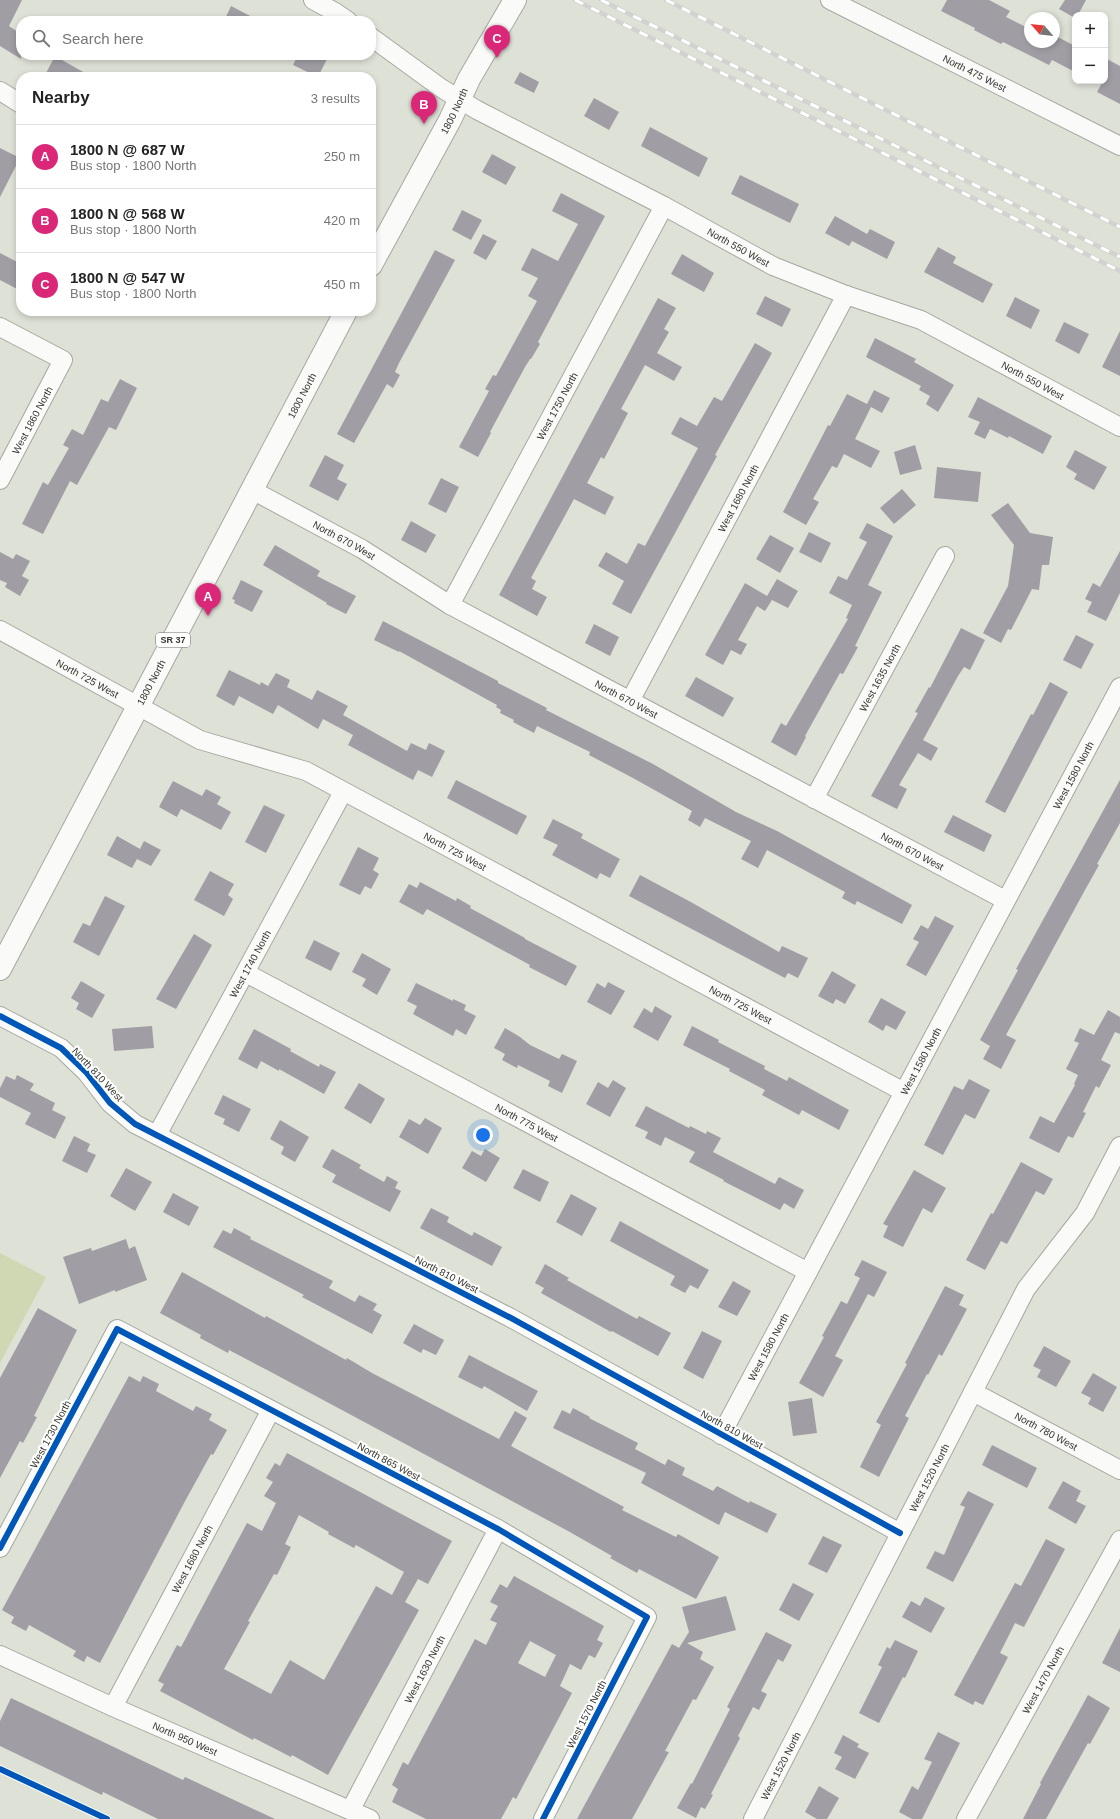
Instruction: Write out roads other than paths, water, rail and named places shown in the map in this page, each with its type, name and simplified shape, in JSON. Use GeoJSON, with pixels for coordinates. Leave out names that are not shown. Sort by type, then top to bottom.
{"type":"FeatureCollection","features":[{"type":"Feature","properties":{"kind":"main road","name":"1800 North"},"geometry":{"type":"LineString","coordinates":[[376,256],[450,120],[459,99],[515,0]]}},
{"type":"Feature","properties":{"kind":"main road","name":"1800 North"},"geometry":{"type":"LineString","coordinates":[[0,969],[343,316]]}},
{"type":"Feature","properties":{"kind":"street"},"geometry":{"type":"LineString","coordinates":[[313,0],[341,16]]}},
{"type":"Feature","properties":{"kind":"street","name":"North 475 West"},"geometry":{"type":"LineString","coordinates":[[830,0],[1120,146]]}},
{"type":"Feature","properties":{"kind":"street","name":"North 550 West"},"geometry":{"type":"LineString","coordinates":[[376,41],[441,88],[477,110],[664,206],[773,266],[846,295],[921,320],[1120,427]]}},
{"type":"Feature","properties":{"kind":"street"},"geometry":{"type":"LineString","coordinates":[[0,91],[16,101]]}},
{"type":"Feature","properties":{"kind":"street","name":"West 1750 North"},"geometry":{"type":"LineString","coordinates":[[450,606],[664,206]]}},
{"type":"Feature","properties":{"kind":"street","name":"West 1680 North"},"geometry":{"type":"LineString","coordinates":[[630,701],[846,295]]}},
{"type":"Feature","properties":{"kind":"street","name":"West 1860 North"},"geometry":{"type":"LineString","coordinates":[[0,327],[63,360],[0,480]]}},
{"type":"Feature","properties":{"kind":"street","name":"North 670 West"},"geometry":{"type":"LineString","coordinates":[[252,490],[362,549],[450,606],[1005,900]]}},
{"type":"Feature","properties":{"kind":"street","name":"West 1635 North"},"geometry":{"type":"LineString","coordinates":[[814,799],[945,556]]}},
{"type":"Feature","properties":{"kind":"street","name":"North 725 West"},"geometry":{"type":"LineString","coordinates":[[0,630],[200,740],[306,771],[904,1092]]}},
{"type":"Feature","properties":{"kind":"street","name":"West 1580 North"},"geometry":{"type":"LineString","coordinates":[[721,1434],[1120,686]]}},
{"type":"Feature","properties":{"kind":"street","name":"West 1740 North"},"geometry":{"type":"LineString","coordinates":[[157,1135],[343,792]]}},
{"type":"Feature","properties":{"kind":"street","name":"North 775 West"},"geometry":{"type":"LineString","coordinates":[[246,973],[808,1272]]}},
{"type":"Feature","properties":{"kind":"street","name":"North 810 West"},"geometry":{"type":"LineString","coordinates":[[0,1016],[61,1048],[86,1072],[110,1103],[135,1124],[509,1317],[900,1533]]}},
{"type":"Feature","properties":{"kind":"street","name":"West 1520 North"},"geometry":{"type":"LineString","coordinates":[[752,1819],[1026,1290],[1085,1212],[1120,1146]]}},
{"type":"Feature","properties":{"kind":"street","name":"North 865 West"},"geometry":{"type":"LineString","coordinates":[[117,1329],[498,1529],[647,1617]]}},
{"type":"Feature","properties":{"kind":"street","name":"West 1730 North"},"geometry":{"type":"LineString","coordinates":[[0,1548],[4,1529],[117,1329]]}},
{"type":"Feature","properties":{"kind":"street","name":"North 780 West"},"geometry":{"type":"LineString","coordinates":[[973,1392],[1120,1470]]}},
{"type":"Feature","properties":{"kind":"street","name":"West 1680 North"},"geometry":{"type":"LineString","coordinates":[[113,1707],[271,1410]]}},
{"type":"Feature","properties":{"kind":"street","name":"West 1630 North"},"geometry":{"type":"LineString","coordinates":[[351,1809],[498,1529]]}},
{"type":"Feature","properties":{"kind":"street","name":"West 1470 North"},"geometry":{"type":"LineString","coordinates":[[966,1819],[1120,1540]]}},
{"type":"Feature","properties":{"kind":"street","name":"West 1570 North"},"geometry":{"type":"LineString","coordinates":[[543,1819],[647,1617]]}},
{"type":"Feature","properties":{"kind":"street","name":"North 950 West"},"geometry":{"type":"LineString","coordinates":[[0,1655],[113,1707],[351,1809],[370,1819]]}},
{"type":"Feature","properties":{"kind":"railway"},"geometry":{"type":"LineString","coordinates":[[575,0],[1120,271]]}},
{"type":"Feature","properties":{"kind":"railway"},"geometry":{"type":"LineString","coordinates":[[601,0],[1120,257]]}},
{"type":"Feature","properties":{"kind":"railway"},"geometry":{"type":"LineString","coordinates":[[666,0],[1120,227]]}},
{"type":"Feature","properties":{"kind":"place","name":"1800 N @ 547 W"},"geometry":{"type":"Point","coordinates":[497,58]}},
{"type":"Feature","properties":{"kind":"place","name":"1800 N @ 568 W"},"geometry":{"type":"Point","coordinates":[424,124]}},
{"type":"Feature","properties":{"kind":"place","name":"1800 N @ 687 W"},"geometry":{"type":"Point","coordinates":[208,616]}}]}
